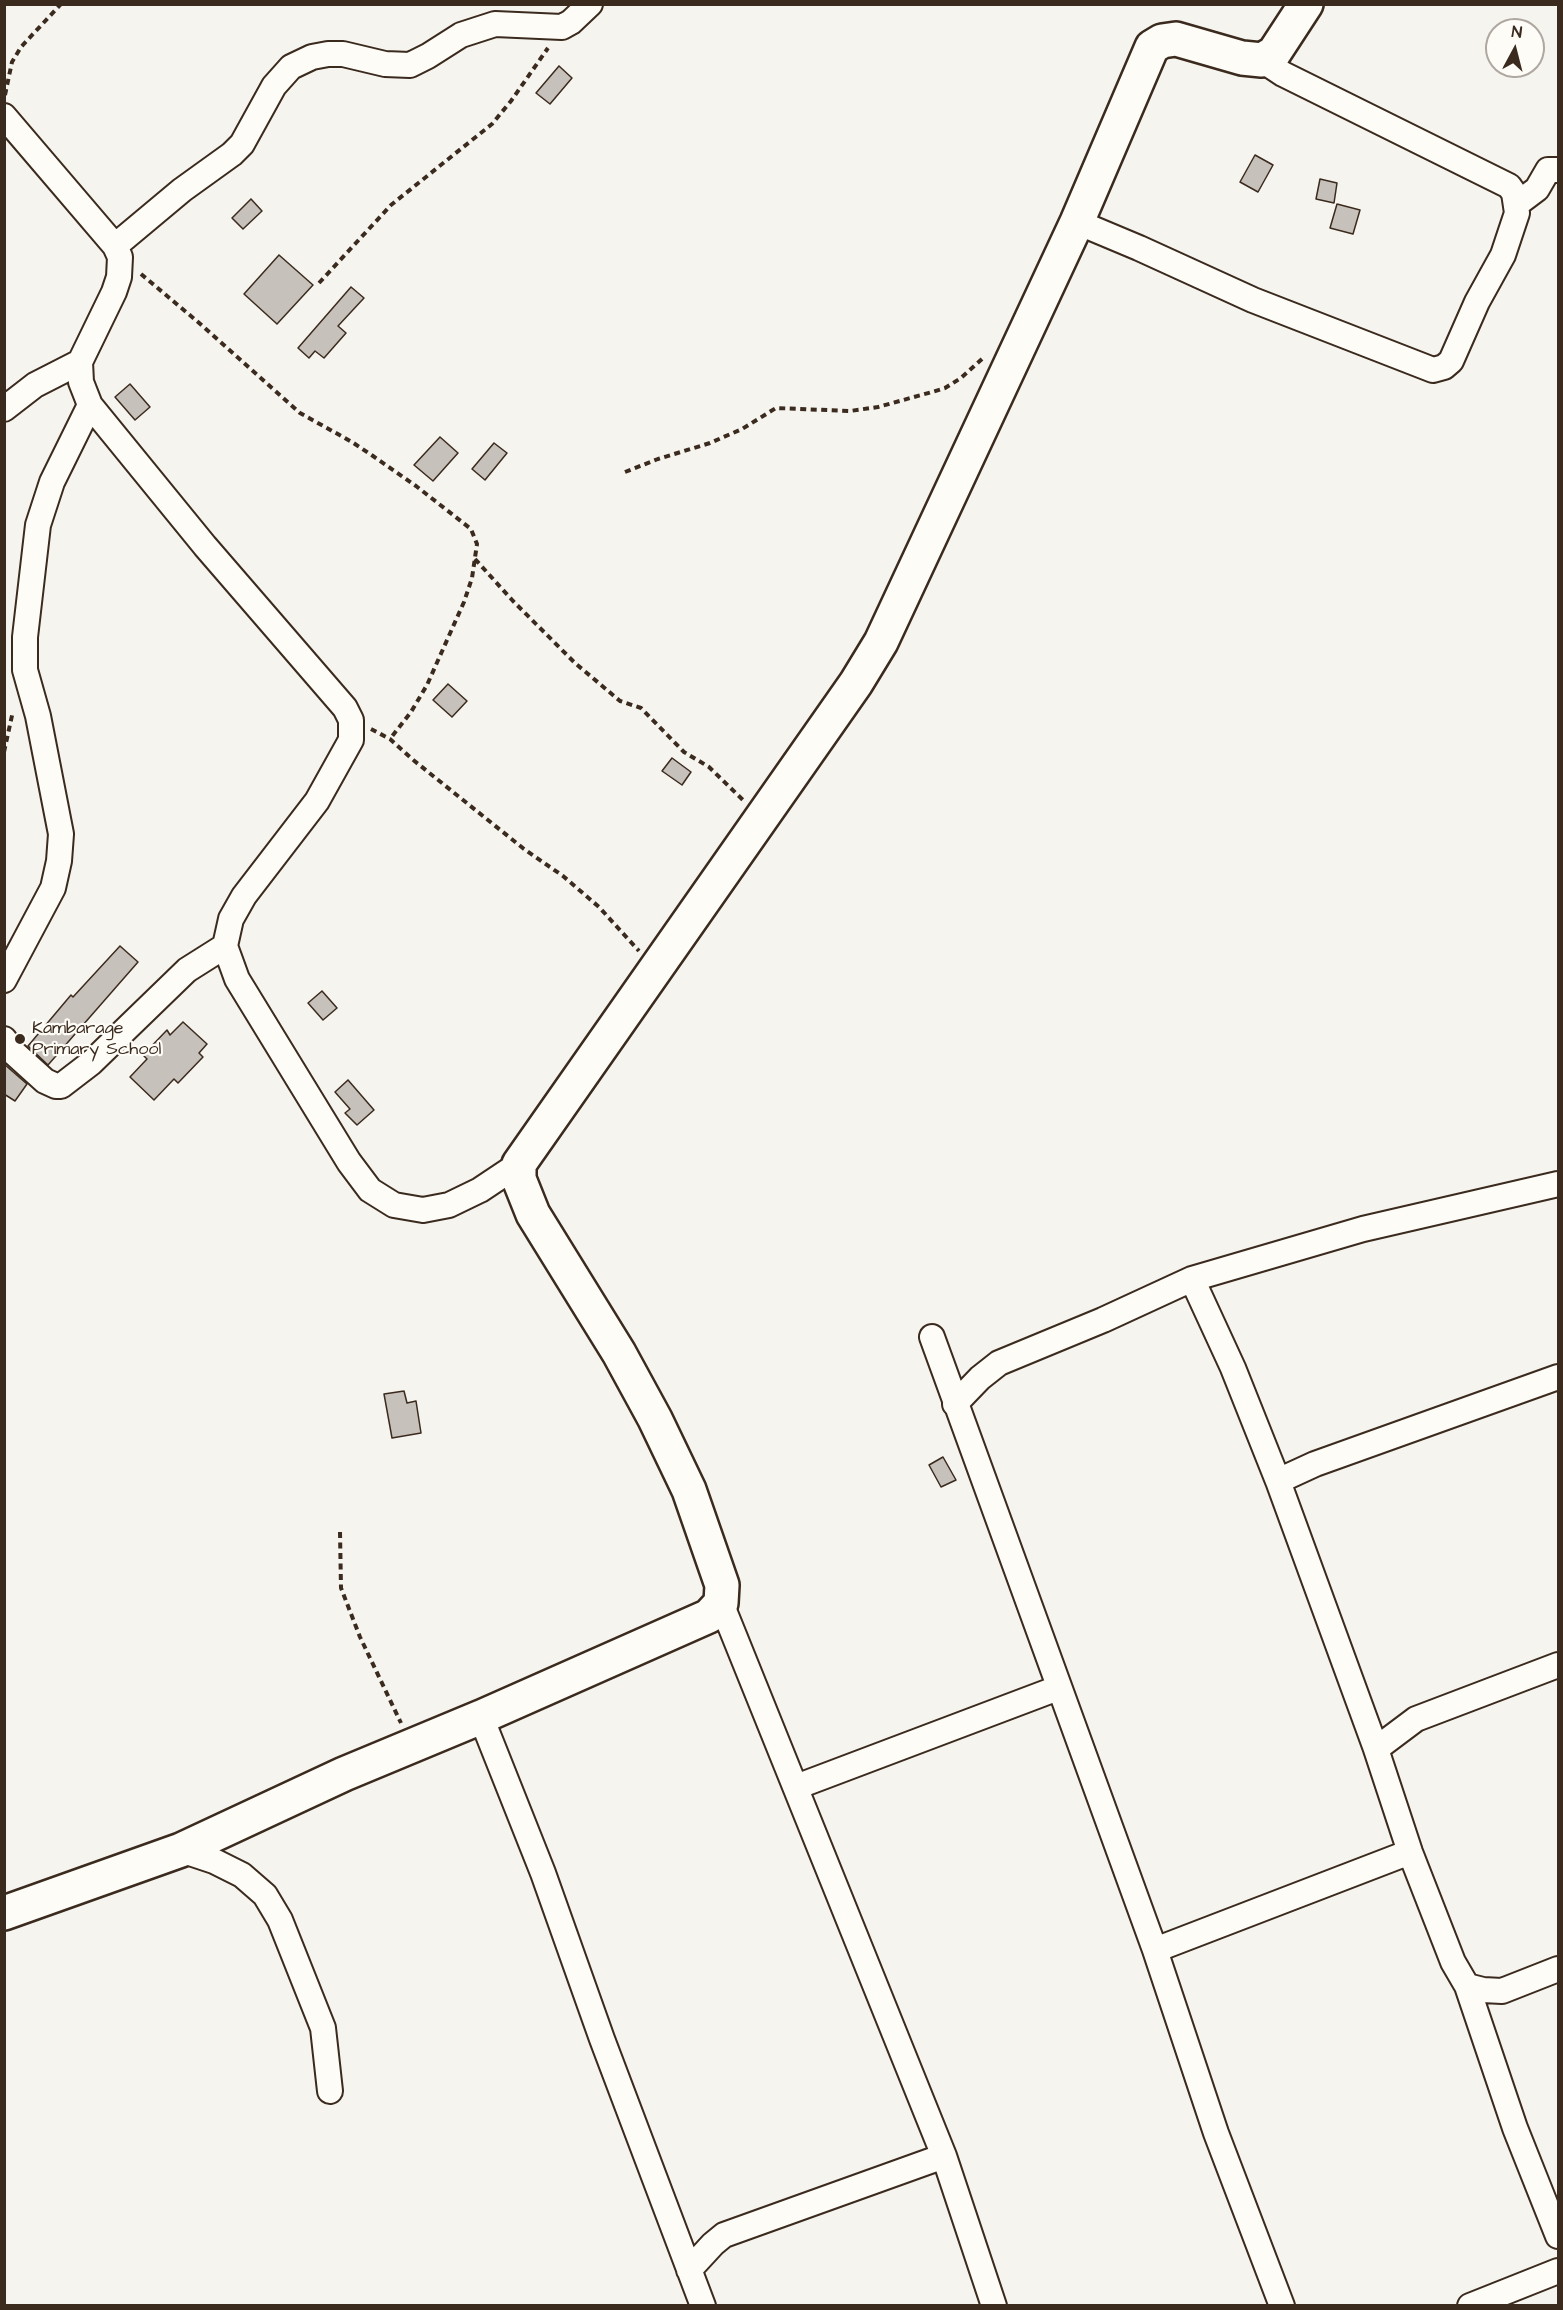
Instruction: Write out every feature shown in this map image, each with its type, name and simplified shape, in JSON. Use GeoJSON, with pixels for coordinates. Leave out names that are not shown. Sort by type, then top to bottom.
{"type":"FeatureCollection","features":[{"type":"Feature","properties":{"kind":"street"},"geometry":{"type":"LineString","coordinates":[[117,251],[182,190],[232,154],[242,144],[274,86],[291,67],[312,57],[328,54],[343,54],[385,64],[410,65],[461,35],[495,24],[562,27],[571,22],[590,4]]}},
{"type":"Feature","properties":{"kind":"street"},"geometry":{"type":"LineString","coordinates":[[1262,60],[1274,53],[1306,4]]}},
{"type":"Feature","properties":{"kind":"street"},"geometry":{"type":"LineString","coordinates":[[4,116],[117,251],[119,277],[114,292],[80,362],[81,382],[90,405],[205,546],[345,708],[351,720],[351,740],[317,801],[244,896],[231,919],[225,946],[237,979],[349,1162],[370,1190],[394,1205],[423,1210],[449,1205],[480,1190],[519,1164],[856,682],[881,642],[914,576],[1077,222],[1152,47],[1161,41],[1176,39],[1242,58],[1262,60],[1283,74],[1509,186],[1517,204],[1515,221],[1503,255],[1477,302],[1451,361],[1444,367],[1433,370],[1253,300],[1077,222]]}},
{"type":"Feature","properties":{"kind":"street"},"geometry":{"type":"LineString","coordinates":[[1517,204],[1537,189],[1548,170],[1558,171]]}},
{"type":"Feature","properties":{"kind":"street"},"geometry":{"type":"LineString","coordinates":[[4,409],[35,386],[80,362]]}},
{"type":"Feature","properties":{"kind":"street"},"geometry":{"type":"LineString","coordinates":[[4,980],[52,888],[59,861],[61,834],[38,716],[25,670],[25,638],[38,525],[52,482],[90,405]]}},
{"type":"Feature","properties":{"kind":"street"},"geometry":{"type":"LineString","coordinates":[[4,1039],[14,1053],[45,1081],[61,1086],[91,1063],[187,970],[225,946]]}},
{"type":"Feature","properties":{"kind":"street"},"geometry":{"type":"LineString","coordinates":[[519,1164],[519,1179],[533,1214],[619,1353],[655,1419],[689,1490],[722,1585],[721,1603],[944,2156],[994,2306]]}},
{"type":"Feature","properties":{"kind":"street"},"geometry":{"type":"LineString","coordinates":[[955,1404],[980,1378],[999,1363],[1113,1316],[1192,1279],[1363,1229],[1558,1184]]}},
{"type":"Feature","properties":{"kind":"street"},"geometry":{"type":"LineString","coordinates":[[1192,1279],[1233,1368],[1278,1480],[1376,1749],[1410,1852],[1453,1962],[1467,1986],[1515,2128],[1558,2236]]}},
{"type":"Feature","properties":{"kind":"street"},"geometry":{"type":"LineString","coordinates":[[932,1337],[1155,1950],[1216,2133],[1282,2306]]}},
{"type":"Feature","properties":{"kind":"street"},"geometry":{"type":"LineString","coordinates":[[1278,1480],[1315,1464],[1558,1377]]}},
{"type":"Feature","properties":{"kind":"street"},"geometry":{"type":"LineString","coordinates":[[4,1912],[181,1850],[334,1778],[481,1717],[709,1616],[721,1603]]}},
{"type":"Feature","properties":{"kind":"street"},"geometry":{"type":"LineString","coordinates":[[1376,1749],[1422,1717],[1558,1665]]}},
{"type":"Feature","properties":{"kind":"street"},"geometry":{"type":"LineString","coordinates":[[796,1787],[1058,1688]]}},
{"type":"Feature","properties":{"kind":"street"},"geometry":{"type":"LineString","coordinates":[[481,1717],[543,1873],[602,2039],[703,2306]]}},
{"type":"Feature","properties":{"kind":"street"},"geometry":{"type":"LineString","coordinates":[[181,1850],[214,1861],[242,1875],[265,1894],[280,1920],[323,2028],[330,2091]]}},
{"type":"Feature","properties":{"kind":"street"},"geometry":{"type":"LineString","coordinates":[[1155,1950],[1410,1852]]}},
{"type":"Feature","properties":{"kind":"street"},"geometry":{"type":"LineString","coordinates":[[1467,1986],[1502,1991],[1558,1969]]}},
{"type":"Feature","properties":{"kind":"street"},"geometry":{"type":"LineString","coordinates":[[689,2270],[712,2244],[724,2235],[944,2156]]}},
{"type":"Feature","properties":{"kind":"street"},"geometry":{"type":"LineString","coordinates":[[1470,2306],[1558,2271]]}},
{"type":"Feature","properties":{"kind":"path"},"geometry":{"type":"LineString","coordinates":[[4,96],[12,62],[21,47],[61,4]]}},
{"type":"Feature","properties":{"kind":"path"},"geometry":{"type":"LineString","coordinates":[[319,283],[392,205],[492,124],[511,101],[562,27]]}},
{"type":"Feature","properties":{"kind":"path"},"geometry":{"type":"LineString","coordinates":[[117,251],[300,413],[352,442],[471,530],[477,543],[464,602],[427,686],[390,739]]}},
{"type":"Feature","properties":{"kind":"path"},"geometry":{"type":"LineString","coordinates":[[625,472],[710,443],[742,429],[776,408],[850,411],[878,407],[932,392],[961,378],[985,356]]}},
{"type":"Feature","properties":{"kind":"path"},"geometry":{"type":"LineString","coordinates":[[475,559],[575,663],[620,701],[641,708],[684,752],[718,775],[761,819]]}},
{"type":"Feature","properties":{"kind":"path"},"geometry":{"type":"LineString","coordinates":[[351,720],[390,739],[524,849],[572,884],[599,907],[656,969]]}},
{"type":"Feature","properties":{"kind":"path"},"geometry":{"type":"LineString","coordinates":[[340,1532],[341,1588],[360,1637],[412,1745]]}},
{"type":"Feature","properties":{"kind":"building"},"geometry":{"type":"Polygon","coordinates":[[[559,66],[572,78],[550,104],[536,93],[559,66]]]}},
{"type":"Feature","properties":{"kind":"building"},"geometry":{"type":"Polygon","coordinates":[[[1255,155],[1273,165],[1258,192],[1240,182],[1255,155]]]}},
{"type":"Feature","properties":{"kind":"building"},"geometry":{"type":"Polygon","coordinates":[[[1320,179],[1337,183],[1334,203],[1316,199],[1320,179]]]}},
{"type":"Feature","properties":{"kind":"building"},"geometry":{"type":"Polygon","coordinates":[[[251,199],[262,211],[243,229],[232,218],[251,199]]]}},
{"type":"Feature","properties":{"kind":"building"},"geometry":{"type":"Polygon","coordinates":[[[1337,204],[1360,210],[1353,234],[1330,228],[1337,204]]]}},
{"type":"Feature","properties":{"kind":"building"},"geometry":{"type":"Polygon","coordinates":[[[279,255],[313,285],[277,324],[244,294],[279,255]]]}},
{"type":"Feature","properties":{"kind":"building"},"geometry":{"type":"Polygon","coordinates":[[[351,287],[364,298],[338,326],[346,333],[324,358],[315,351],[309,358],[298,348],[351,287]]]}},
{"type":"Feature","properties":{"kind":"building"},"geometry":{"type":"Polygon","coordinates":[[[130,384],[150,407],[135,420],[115,397],[130,384]]]}},
{"type":"Feature","properties":{"kind":"building"},"geometry":{"type":"Polygon","coordinates":[[[440,437],[458,453],[433,481],[414,465],[440,437]]]}},
{"type":"Feature","properties":{"kind":"building"},"geometry":{"type":"Polygon","coordinates":[[[494,443],[507,453],[485,480],[472,469],[494,443]]]}},
{"type":"Feature","properties":{"kind":"building"},"geometry":{"type":"Polygon","coordinates":[[[448,684],[467,701],[452,717],[433,700],[448,684]]]}},
{"type":"Feature","properties":{"kind":"building"},"geometry":{"type":"Polygon","coordinates":[[[672,758],[691,772],[682,785],[662,771],[672,758]]]}},
{"type":"Feature","properties":{"kind":"building"},"geometry":{"type":"Polygon","coordinates":[[[120,946],[138,962],[48,1065],[28,1046],[71,995],[73,997],[120,946]]]}},
{"type":"Feature","properties":{"kind":"building"},"geometry":{"type":"Polygon","coordinates":[[[322,991],[337,1008],[323,1020],[308,1003],[322,991]]]}},
{"type":"Feature","properties":{"kind":"building"},"geometry":{"type":"Polygon","coordinates":[[[183,1022],[207,1044],[199,1053],[203,1057],[178,1083],[174,1079],[154,1100],[130,1077],[147,1059],[143,1055],[167,1030],[170,1035],[183,1022]]]}},
{"type":"Feature","properties":{"kind":"building"},"geometry":{"type":"Polygon","coordinates":[[[4,1064],[27,1084],[15,1101],[4,1094],[4,1064]]]}},
{"type":"Feature","properties":{"kind":"building"},"geometry":{"type":"Polygon","coordinates":[[[348,1080],[374,1110],[357,1125],[345,1113],[350,1109],[335,1092],[348,1080]]]}},
{"type":"Feature","properties":{"kind":"building"},"geometry":{"type":"Polygon","coordinates":[[[404,1391],[407,1403],[416,1401],[421,1433],[392,1438],[384,1394],[404,1391]]]}},
{"type":"Feature","properties":{"kind":"building"},"geometry":{"type":"Polygon","coordinates":[[[943,1457],[956,1480],[941,1487],[929,1465],[943,1457]]]}},
{"type":"Feature","properties":{"kind":"place","name":"Kambarage Primary School"},"geometry":{"type":"Point","coordinates":[20,1039]}}]}
